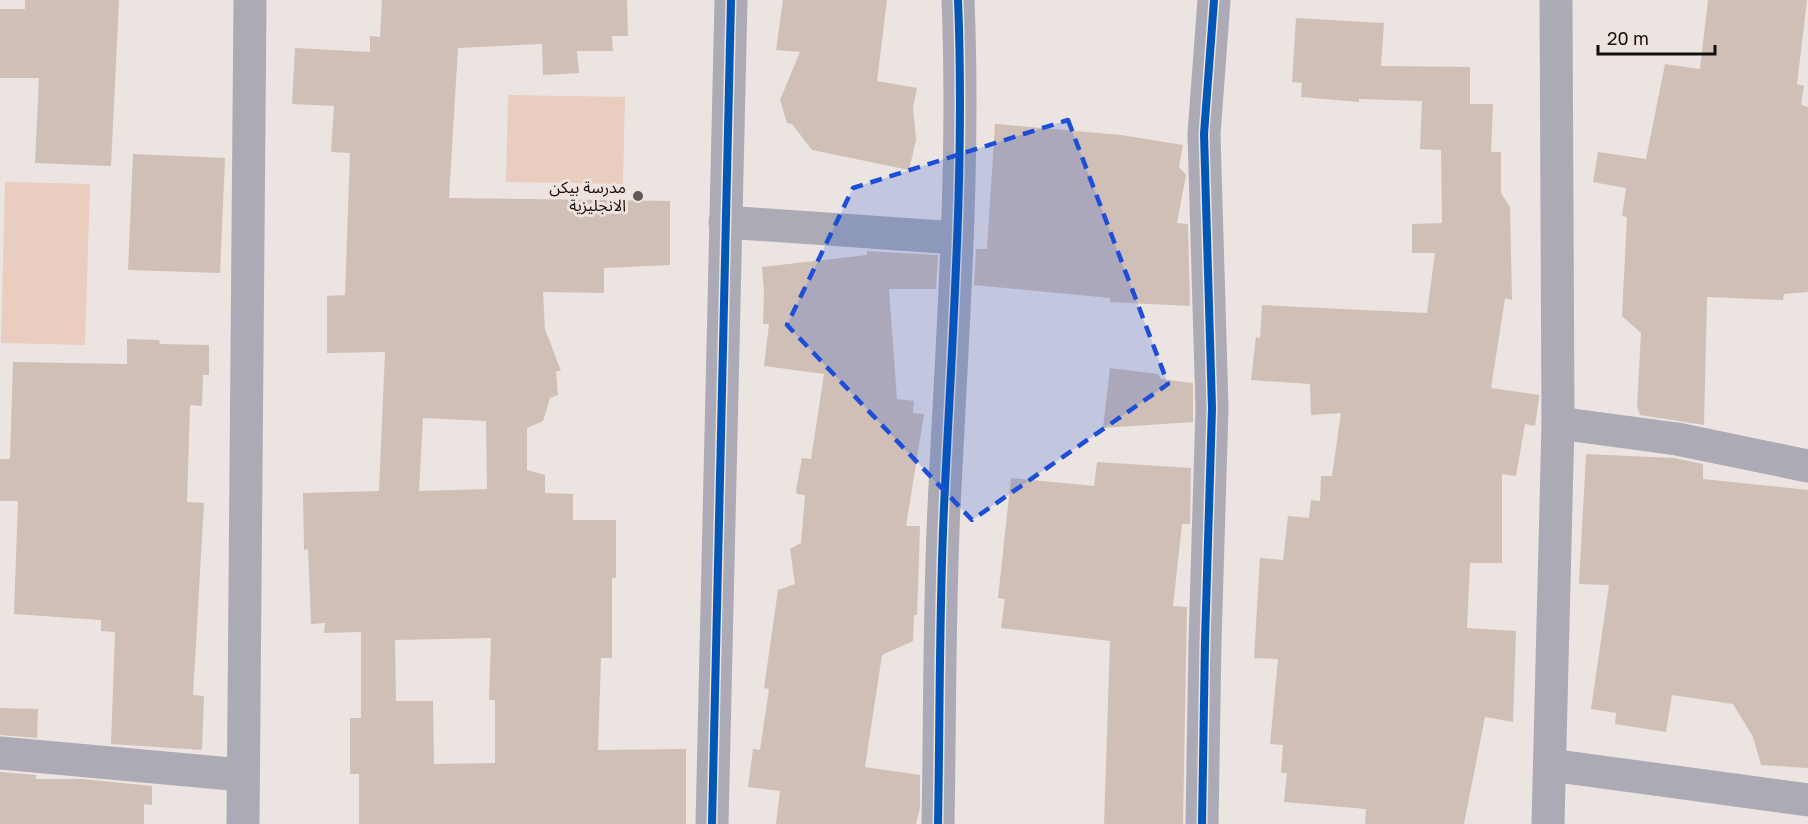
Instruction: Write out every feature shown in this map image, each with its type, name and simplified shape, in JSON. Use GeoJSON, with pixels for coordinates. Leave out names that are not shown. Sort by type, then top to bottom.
{"type":"FeatureCollection","features":[{"type":"Feature","properties":{"kind":"street"},"geometry":{"type":"LineString","coordinates":[[243,824],[250,0]]}},
{"type":"Feature","properties":{"kind":"street"},"geometry":{"type":"LineString","coordinates":[[712,824],[731,0]]}},
{"type":"Feature","properties":{"kind":"street"},"geometry":{"type":"LineString","coordinates":[[938,824],[944,519],[957,237],[960,53],[958,0]]}},
{"type":"Feature","properties":{"kind":"street"},"geometry":{"type":"LineString","coordinates":[[1202,824],[1204,642],[1212,408],[1204,134],[1214,0]]}},
{"type":"Feature","properties":{"kind":"street"},"geometry":{"type":"LineString","coordinates":[[1548,824],[1558,423],[1556,0]]}},
{"type":"Feature","properties":{"kind":"street"},"geometry":{"type":"LineString","coordinates":[[725,222],[957,237]]}},
{"type":"Feature","properties":{"kind":"street"},"geometry":{"type":"LineString","coordinates":[[1558,423],[1677,439],[1808,466]]}},
{"type":"Feature","properties":{"kind":"street"},"geometry":{"type":"LineString","coordinates":[[0,753],[242,775]]}},
{"type":"Feature","properties":{"kind":"street"},"geometry":{"type":"LineString","coordinates":[[1550,765],[1808,800]]}},
{"type":"Feature","properties":{"kind":"highlighted area"},"geometry":{"type":"Polygon","coordinates":[[[1068,120],[1168,384],[972,520],[787,325],[853,188],[1068,120]]]}},
{"type":"Feature","properties":{"kind":"shaded area"},"geometry":{"type":"Polygon","coordinates":[[[508,95],[625,97],[623,184],[506,182],[508,95]]]}},
{"type":"Feature","properties":{"kind":"shaded area"},"geometry":{"type":"Polygon","coordinates":[[[5,182],[90,184],[85,345],[1,343],[5,182]]]}},
{"type":"Feature","properties":{"kind":"building"},"geometry":{"type":"Polygon","coordinates":[[[25,0],[119,0],[111,166],[35,163],[39,78],[0,78],[0,9],[25,9],[25,0]]]}},
{"type":"Feature","properties":{"kind":"building"},"geometry":{"type":"Polygon","coordinates":[[[382,0],[627,0],[628,36],[612,36],[613,51],[577,51],[579,73],[543,75],[542,44],[458,48],[449,198],[670,201],[670,265],[604,268],[604,293],[543,292],[545,329],[561,371],[556,371],[558,395],[550,398],[543,421],[527,428],[527,470],[545,475],[545,493],[573,494],[573,520],[616,520],[616,578],[612,578],[612,658],[601,658],[598,750],[686,749],[686,824],[359,824],[359,774],[350,774],[350,718],[361,718],[361,632],[324,633],[325,623],[311,624],[308,549],[304,550],[303,493],[379,491],[385,352],[327,353],[327,296],[345,295],[350,153],[331,152],[334,106],[292,104],[295,48],[370,52],[370,36],[380,37],[382,0]],[[423,418],[419,491],[487,489],[486,421],[423,418]],[[491,638],[395,640],[396,701],[433,701],[434,764],[495,763],[495,700],[489,700],[491,638]]]}},
{"type":"Feature","properties":{"kind":"building"},"geometry":{"type":"Polygon","coordinates":[[[783,0],[887,0],[877,81],[917,88],[913,107],[916,140],[909,170],[812,150],[792,124],[787,123],[780,100],[800,52],[776,50],[783,0]]]}},
{"type":"Feature","properties":{"kind":"building"},"geometry":{"type":"Polygon","coordinates":[[[1708,0],[1807,0],[1797,84],[1804,86],[1801,105],[1808,107],[1808,292],[1784,294],[1783,300],[1707,297],[1704,425],[1640,415],[1637,406],[1641,333],[1622,316],[1627,217],[1622,216],[1626,188],[1593,182],[1598,152],[1646,159],[1665,64],[1700,69],[1708,0]]]}},
{"type":"Feature","properties":{"kind":"building"},"geometry":{"type":"Polygon","coordinates":[[[1296,18],[1384,23],[1381,66],[1470,67],[1470,104],[1493,104],[1491,152],[1501,152],[1501,193],[1510,207],[1512,300],[1505,298],[1491,388],[1539,395],[1539,398],[1535,426],[1525,424],[1516,476],[1502,474],[1502,563],[1470,563],[1467,628],[1516,631],[1513,722],[1485,717],[1464,824],[1365,824],[1366,809],[1284,802],[1287,773],[1281,773],[1283,745],[1270,744],[1278,659],[1254,658],[1260,558],[1283,560],[1288,516],[1309,518],[1311,500],[1320,501],[1321,476],[1332,476],[1341,413],[1311,415],[1310,384],[1251,380],[1256,337],[1260,338],[1262,305],[1427,313],[1435,253],[1412,253],[1412,224],[1442,223],[1441,150],[1420,149],[1422,101],[1359,99],[1359,102],[1301,97],[1302,83],[1292,82],[1296,18]]]}},
{"type":"Feature","properties":{"kind":"building"},"geometry":{"type":"Polygon","coordinates":[[[995,124],[1121,135],[1183,145],[1179,167],[1186,175],[1177,223],[1188,224],[1190,306],[1110,302],[1110,298],[974,285],[976,249],[987,249],[995,124]]]}},
{"type":"Feature","properties":{"kind":"building"},"geometry":{"type":"Polygon","coordinates":[[[133,154],[225,158],[220,273],[128,270],[133,154]]]}},
{"type":"Feature","properties":{"kind":"building"},"geometry":{"type":"Polygon","coordinates":[[[867,251],[938,255],[936,289],[889,289],[897,399],[914,401],[913,413],[924,414],[906,526],[920,526],[917,615],[914,615],[913,641],[882,655],[865,767],[920,775],[920,808],[916,824],[776,824],[780,791],[748,787],[753,749],[760,750],[769,689],[764,688],[778,590],[795,584],[790,549],[801,543],[805,495],[797,494],[796,490],[802,458],[811,459],[824,374],[764,366],[769,324],[763,324],[762,267],[867,255],[867,251]]]}},
{"type":"Feature","properties":{"kind":"building"},"geometry":{"type":"Polygon","coordinates":[[[127,339],[159,340],[160,344],[209,345],[209,375],[203,375],[202,406],[190,405],[187,502],[204,503],[193,695],[204,696],[202,750],[111,744],[115,632],[101,631],[101,620],[14,614],[18,501],[0,501],[0,459],[10,459],[13,362],[127,364],[127,339]]]}},
{"type":"Feature","properties":{"kind":"building"},"geometry":{"type":"Polygon","coordinates":[[[1110,368],[1158,374],[1161,379],[1193,383],[1193,422],[1103,428],[1110,368]]]}},
{"type":"Feature","properties":{"kind":"building"},"geometry":{"type":"Polygon","coordinates":[[[1586,454],[1674,458],[1703,464],[1703,479],[1808,490],[1808,768],[1761,765],[1753,737],[1733,704],[1672,695],[1666,732],[1615,724],[1616,713],[1591,709],[1609,585],[1579,584],[1586,454]]]}},
{"type":"Feature","properties":{"kind":"building"},"geometry":{"type":"Polygon","coordinates":[[[1097,462],[1191,468],[1190,524],[1182,524],[1173,606],[1187,607],[1183,824],[1104,824],[1110,641],[1001,628],[1005,599],[998,598],[1011,478],[1094,486],[1097,462]]]}},
{"type":"Feature","properties":{"kind":"building"},"geometry":{"type":"Polygon","coordinates":[[[0,708],[38,709],[37,738],[0,735],[0,708]]]}},
{"type":"Feature","properties":{"kind":"building"},"geometry":{"type":"Polygon","coordinates":[[[0,772],[36,775],[36,779],[81,779],[152,786],[152,805],[144,804],[144,824],[0,824],[0,772]]]}},
{"type":"Feature","properties":{"kind":"cycle path"},"geometry":{"type":"LineString","coordinates":[[712,824],[731,0]]}},
{"type":"Feature","properties":{"kind":"cycle path"},"geometry":{"type":"LineString","coordinates":[[938,824],[942,546],[959,190],[958,0]]}},
{"type":"Feature","properties":{"kind":"cycle path"},"geometry":{"type":"LineString","coordinates":[[1202,824],[1212,408],[1204,134],[1214,0]]}},
{"type":"Feature","properties":{"kind":"place","name":"مدرسة بيكن الانجليزية"},"geometry":{"type":"Point","coordinates":[638,196]}}]}
